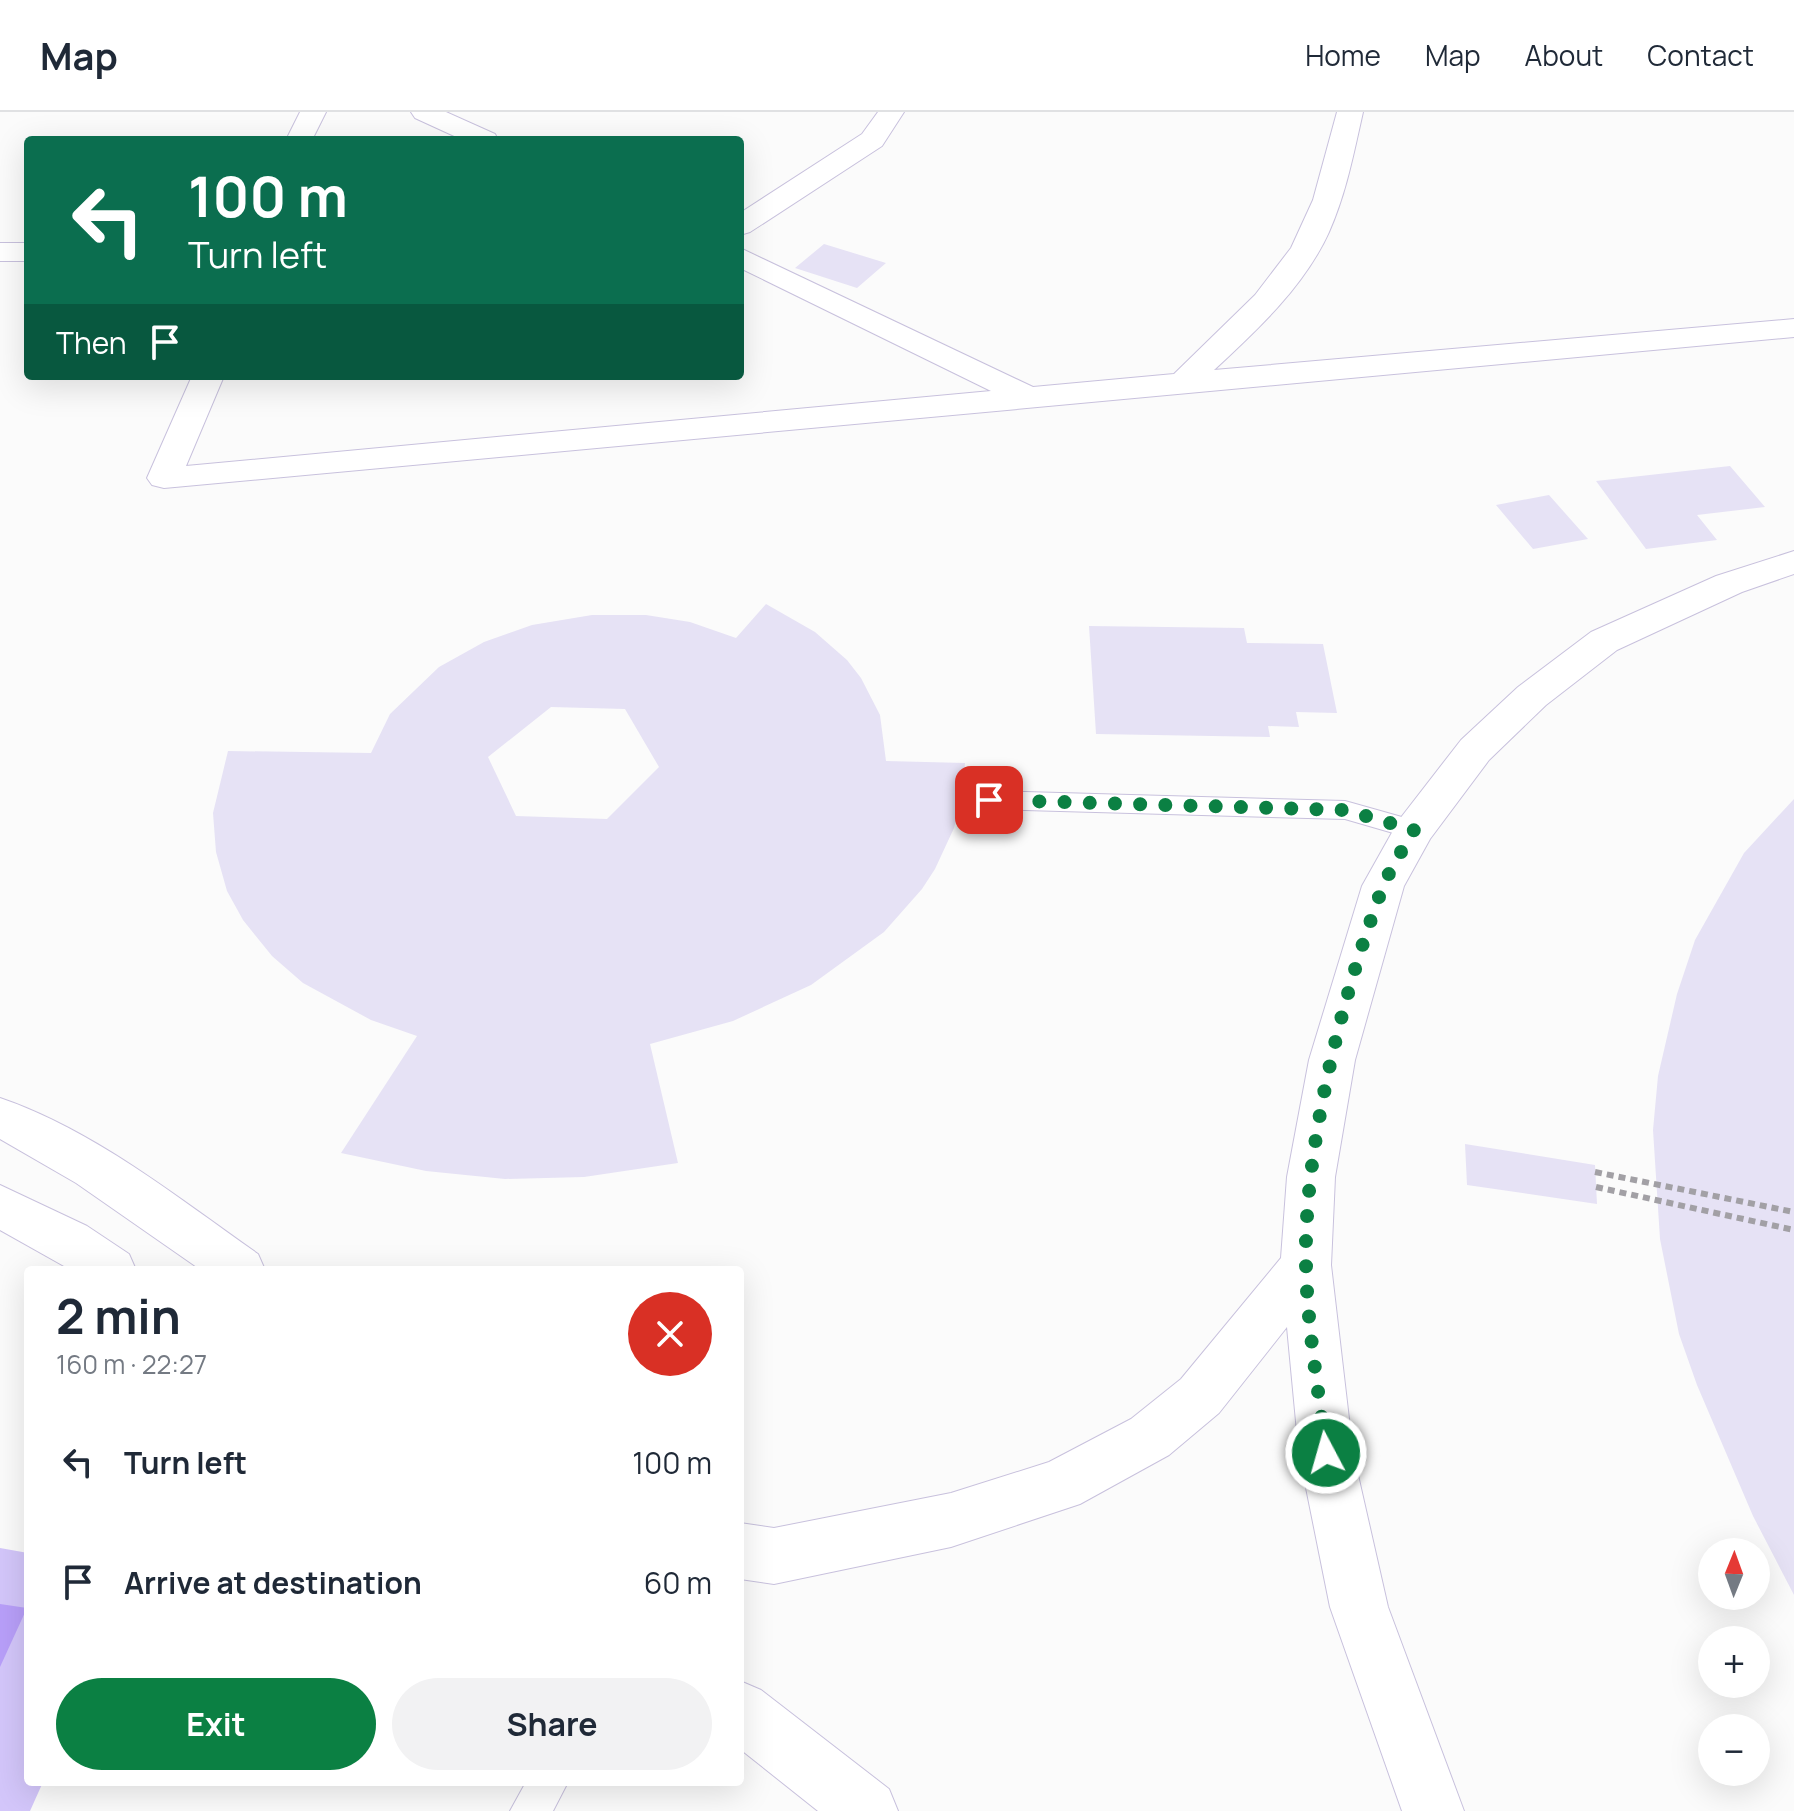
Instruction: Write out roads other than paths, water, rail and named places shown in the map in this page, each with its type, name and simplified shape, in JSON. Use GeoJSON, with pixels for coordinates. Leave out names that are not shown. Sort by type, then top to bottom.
{"type":"FeatureCollection","features":[{"type":"Feature","properties":{"kind":"street"},"geometry":{"type":"LineString","coordinates":[[301,136],[313,112]]}},
{"type":"Feature","properties":{"kind":"street"},"geometry":{"type":"LineString","coordinates":[[424,112],[476,136]]}},
{"type":"Feature","properties":{"kind":"street"},"geometry":{"type":"LineString","coordinates":[[744,223],[872,140],[891,112]]}},
{"type":"Feature","properties":{"kind":"street"},"geometry":{"type":"LineString","coordinates":[[1185,381],[1259,312],[1307,246],[1338,165],[1350,112]]}},
{"type":"Feature","properties":{"kind":"street"},"geometry":{"type":"LineString","coordinates":[[0,252],[24,252]]}},
{"type":"Feature","properties":{"kind":"street"},"geometry":{"type":"LineString","coordinates":[[744,259],[1030,398]]}},
{"type":"Feature","properties":{"kind":"street"},"geometry":{"type":"LineString","coordinates":[[206,380],[164,478],[1185,381],[1794,328]]}},
{"type":"Feature","properties":{"kind":"street"},"geometry":{"type":"LineString","coordinates":[[1433,1811],[1359,1607],[1326,1453],[1306,1265],[1311,1177],[1332,1060],[1383,886],[1414,830],[1475,750],[1532,696],[1604,641],[1729,584],[1794,562]]}},
{"type":"Feature","properties":{"kind":"street"},"geometry":{"type":"LineString","coordinates":[[0,1117],[105,1177],[234,1266]]}},
{"type":"Feature","properties":{"kind":"street"},"geometry":{"type":"LineString","coordinates":[[0,1206],[69,1241],[105,1266]]}},
{"type":"Feature","properties":{"kind":"street"},"geometry":{"type":"LineString","coordinates":[[744,1552],[774,1556],[951,1520],[1061,1485],[1150,1437],[1200,1396],[1306,1265]]}},
{"type":"Feature","properties":{"kind":"street"},"geometry":{"type":"LineString","coordinates":[[744,1714],[867,1811]]}},
{"type":"Feature","properties":{"kind":"lane"},"geometry":{"type":"LineString","coordinates":[[989,800],[1345,810],[1414,830]]}},
{"type":"Feature","properties":{"kind":"lane"},"geometry":{"type":"LineString","coordinates":[[530,1811],[546,1786]]}}]}
